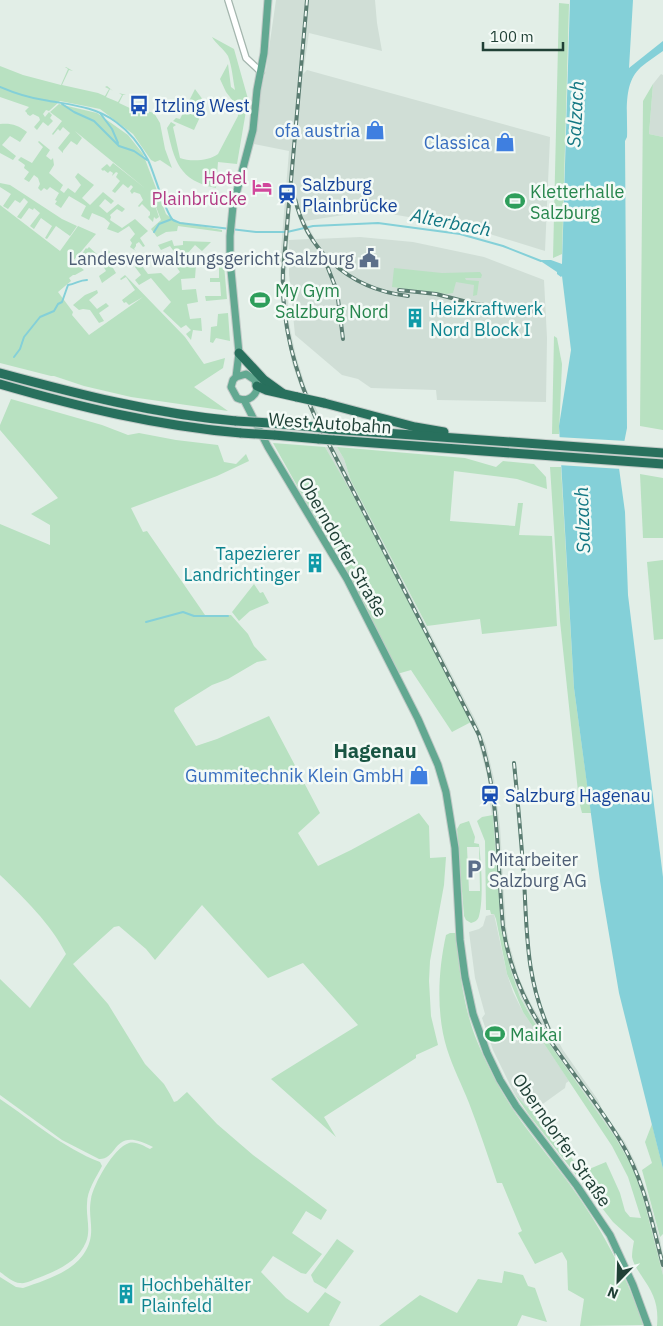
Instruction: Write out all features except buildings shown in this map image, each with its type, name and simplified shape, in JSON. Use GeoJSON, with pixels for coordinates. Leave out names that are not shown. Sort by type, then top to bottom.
{"type":"FeatureCollection","features":[{"type":"Feature","properties":{"kind":"highway"},"geometry":{"type":"LineString","coordinates":[[239,353],[264,380],[282,393]]}},
{"type":"Feature","properties":{"kind":"highway","name":"West Autobahn"},"geometry":{"type":"LineString","coordinates":[[1,373],[131,406],[190,417],[663,453]]}},
{"type":"Feature","properties":{"kind":"highway","name":"West Autobahn"},"geometry":{"type":"LineString","coordinates":[[0,384],[135,418],[189,427],[241,433],[663,464]]}},
{"type":"Feature","properties":{"kind":"highway"},"geometry":{"type":"LineString","coordinates":[[257,386],[266,390],[415,427],[441,431],[459,438]]}},
{"type":"Feature","properties":{"kind":"highway"},"geometry":{"type":"LineString","coordinates":[[640,462],[663,468]]}},
{"type":"Feature","properties":{"kind":"main road"},"geometry":{"type":"LineString","coordinates":[[236,377],[246,374],[253,377],[257,386],[256,393],[252,397],[244,400],[237,398],[232,391],[239,353],[229,238],[233,206],[253,130],[257,90],[264,53],[268,0]]}},
{"type":"Feature","properties":{"kind":"main road"},"geometry":{"type":"LineString","coordinates":[[239,353],[246,374]]}},
{"type":"Feature","properties":{"kind":"main road"},"geometry":{"type":"LineString","coordinates":[[251,414],[252,397]]}},
{"type":"Feature","properties":{"kind":"main road","name":"Oberndorfer Straße"},"geometry":{"type":"LineString","coordinates":[[244,400],[269,449],[348,579],[429,742],[438,765],[448,800],[456,848],[460,940],[465,977],[473,1014],[487,1053],[500,1080],[516,1106],[577,1186],[610,1235],[633,1285],[648,1326]]}},
{"type":"Feature","properties":{"kind":"street"},"geometry":{"type":"LineString","coordinates":[[228,0],[246,58],[261,72]]}},
{"type":"Feature","properties":{"kind":"shaded area"},"geometry":{"type":"Polygon","coordinates":[[[276,0],[375,0],[382,51],[309,33],[303,74],[307,70],[550,137],[545,251],[467,227],[385,213],[356,213],[305,221],[315,239],[360,237],[413,242],[484,257],[544,280],[547,338],[546,402],[437,400],[436,390],[371,388],[358,379],[342,375],[295,335],[289,274],[289,240],[309,239],[300,222],[292,196],[286,275],[289,323],[296,356],[306,388],[322,421],[315,420],[303,395],[292,363],[281,304],[280,262],[289,151],[254,144],[276,0]]]}},
{"type":"Feature","properties":{"kind":"shaded area"},"geometry":{"type":"Polygon","coordinates":[[[661,74],[663,75],[663,137],[649,134],[653,84],[661,74]]]}},
{"type":"Feature","properties":{"kind":"shaded area"},"geometry":{"type":"Polygon","coordinates":[[[325,447],[337,447],[344,459],[351,481],[477,723],[486,745],[494,779],[500,826],[506,926],[519,978],[541,1020],[546,1018],[563,1050],[625,1142],[636,1164],[649,1199],[660,1239],[663,1254],[663,1275],[644,1201],[633,1168],[615,1137],[534,1022],[520,996],[511,971],[501,929],[494,827],[488,793],[488,779],[476,733],[385,556],[325,447]]]}},
{"type":"Feature","properties":{"kind":"shaded area"},"geometry":{"type":"Polygon","coordinates":[[[494,914],[507,974],[513,992],[523,1012],[569,1081],[566,1083],[565,1088],[533,1111],[514,1093],[493,1050],[482,1018],[485,1014],[475,978],[469,932],[479,929],[483,926],[486,916],[494,914]]]}},
{"type":"Feature","properties":{"kind":"green space"},"geometry":{"type":"Polygon","coordinates":[[[559,3],[569,4],[562,254],[553,258],[559,3]]]}},
{"type":"Feature","properties":{"kind":"green space"},"geometry":{"type":"Polygon","coordinates":[[[212,37],[234,49],[248,99],[237,164],[218,162],[216,188],[194,180],[180,167],[172,150],[167,128],[171,122],[176,125],[173,127],[180,158],[189,160],[205,159],[218,154],[238,116],[236,105],[226,92],[220,79],[228,64],[231,87],[235,90],[228,56],[212,37]]]}},
{"type":"Feature","properties":{"kind":"green space"},"geometry":{"type":"Polygon","coordinates":[[[0,66],[23,75],[61,85],[68,69],[66,67],[73,71],[69,70],[62,85],[105,96],[109,89],[105,87],[107,86],[113,91],[110,89],[106,97],[118,102],[122,95],[119,93],[126,95],[123,95],[119,103],[134,110],[154,113],[160,123],[165,149],[172,168],[160,160],[155,162],[151,160],[133,134],[100,109],[60,101],[43,114],[45,117],[49,112],[52,115],[50,118],[53,121],[48,126],[43,122],[37,130],[34,127],[40,120],[39,117],[27,114],[25,111],[29,107],[0,97],[0,66]]]}},
{"type":"Feature","properties":{"kind":"green space"},"geometry":{"type":"Polygon","coordinates":[[[653,84],[649,134],[663,137],[663,430],[640,426],[643,101],[653,84]]]}},
{"type":"Feature","properties":{"kind":"green space"},"geometry":{"type":"Polygon","coordinates":[[[195,89],[206,104],[194,130],[173,121],[176,118],[180,119],[195,89]]]}},
{"type":"Feature","properties":{"kind":"green space"},"geometry":{"type":"Polygon","coordinates":[[[59,104],[97,113],[128,135],[143,154],[166,214],[174,221],[222,230],[222,232],[178,226],[177,231],[166,232],[157,237],[151,229],[161,220],[153,199],[159,217],[156,219],[154,217],[153,222],[148,217],[150,212],[142,204],[138,206],[143,200],[140,194],[134,192],[132,194],[130,191],[133,187],[131,185],[128,188],[123,184],[115,193],[112,191],[120,181],[116,177],[118,173],[116,172],[112,176],[113,173],[110,171],[108,173],[101,169],[107,164],[110,167],[113,163],[146,189],[75,131],[82,138],[77,145],[71,141],[63,153],[58,148],[70,133],[63,127],[60,131],[58,129],[52,134],[62,121],[50,112],[59,104]]]}},
{"type":"Feature","properties":{"kind":"green space"},"geometry":{"type":"Polygon","coordinates":[[[0,124],[14,125],[27,132],[20,142],[10,136],[2,145],[16,156],[13,160],[0,153],[0,124]]]}},
{"type":"Feature","properties":{"kind":"green space"},"geometry":{"type":"Polygon","coordinates":[[[39,141],[50,150],[46,156],[51,160],[53,158],[54,165],[49,173],[63,185],[60,190],[64,193],[68,188],[75,193],[81,185],[75,177],[78,173],[94,185],[82,198],[90,205],[103,192],[114,201],[111,204],[105,199],[99,206],[107,213],[118,204],[125,209],[122,212],[117,209],[110,215],[110,220],[122,228],[135,219],[148,231],[140,238],[145,246],[143,247],[139,242],[134,249],[136,251],[130,247],[132,243],[130,240],[135,234],[129,226],[118,233],[107,229],[110,223],[104,218],[92,213],[89,220],[81,216],[86,206],[69,196],[61,208],[55,204],[59,193],[50,187],[47,190],[44,188],[41,191],[38,188],[40,184],[38,178],[34,175],[29,182],[24,179],[29,172],[24,168],[25,165],[18,160],[21,157],[32,163],[43,147],[39,141]]]}},
{"type":"Feature","properties":{"kind":"green space"},"geometry":{"type":"Polygon","coordinates":[[[0,183],[10,185],[62,219],[77,226],[70,236],[56,226],[47,239],[45,238],[52,226],[41,218],[34,229],[30,226],[40,213],[34,208],[33,210],[29,208],[21,219],[17,217],[28,202],[24,198],[20,203],[15,200],[8,209],[3,206],[11,194],[0,187],[0,183]]]}},
{"type":"Feature","properties":{"kind":"green space"},"geometry":{"type":"Polygon","coordinates":[[[0,205],[60,251],[78,226],[96,234],[73,261],[84,270],[69,278],[71,281],[58,292],[73,312],[72,315],[89,335],[143,297],[129,305],[126,302],[124,303],[122,300],[135,290],[126,277],[120,279],[125,275],[185,337],[204,364],[225,358],[223,368],[194,387],[228,411],[131,397],[0,363],[0,205]]]}},
{"type":"Feature","properties":{"kind":"green space"},"geometry":{"type":"Polygon","coordinates":[[[172,240],[174,246],[183,245],[183,241],[211,242],[202,251],[195,245],[184,260],[196,265],[195,278],[181,279],[182,290],[196,289],[198,302],[187,304],[190,319],[201,318],[202,331],[193,330],[191,340],[186,334],[191,330],[186,325],[181,328],[163,311],[171,302],[151,278],[139,285],[135,280],[141,275],[135,267],[141,261],[144,263],[142,266],[148,274],[161,273],[169,281],[180,272],[174,263],[178,257],[170,246],[161,250],[158,245],[172,240]]]}},
{"type":"Feature","properties":{"kind":"green space"},"geometry":{"type":"Polygon","coordinates":[[[89,247],[99,256],[107,249],[110,252],[108,254],[112,260],[110,263],[116,273],[102,283],[99,276],[106,271],[103,266],[107,262],[103,258],[93,264],[82,254],[89,247]]]}},
{"type":"Feature","properties":{"kind":"green space"},"geometry":{"type":"Polygon","coordinates":[[[214,254],[223,254],[227,299],[206,301],[205,296],[221,296],[220,282],[210,282],[210,278],[219,278],[219,267],[204,267],[214,254]]]}},
{"type":"Feature","properties":{"kind":"green space"},"geometry":{"type":"Polygon","coordinates":[[[394,268],[442,273],[480,272],[482,275],[481,278],[465,278],[466,280],[479,281],[477,295],[473,296],[474,285],[456,282],[453,293],[447,294],[392,287],[394,268]]]}},
{"type":"Feature","properties":{"kind":"green space"},"geometry":{"type":"Polygon","coordinates":[[[97,290],[98,293],[89,300],[97,309],[106,303],[109,306],[99,313],[104,321],[99,323],[90,310],[79,310],[73,305],[85,295],[97,290]]]}},
{"type":"Feature","properties":{"kind":"green space"},"geometry":{"type":"Polygon","coordinates":[[[228,313],[230,341],[216,338],[213,343],[210,342],[211,327],[217,326],[218,314],[228,313]]]}},
{"type":"Feature","properties":{"kind":"green space"},"geometry":{"type":"Polygon","coordinates":[[[554,336],[557,338],[562,364],[559,434],[552,434],[554,336]]]}},
{"type":"Feature","properties":{"kind":"green space"},"geometry":{"type":"Polygon","coordinates":[[[11,399],[102,425],[128,435],[139,433],[218,445],[224,462],[236,464],[246,454],[249,461],[217,476],[131,508],[143,532],[147,531],[205,615],[231,615],[267,660],[257,662],[228,679],[212,685],[175,708],[174,711],[196,746],[217,739],[269,716],[320,813],[298,833],[318,866],[419,813],[429,826],[430,858],[446,857],[444,885],[430,961],[429,981],[431,1016],[438,1045],[416,1055],[416,1058],[324,1117],[336,1137],[271,1079],[358,1025],[303,963],[268,978],[202,905],[155,960],[146,949],[119,926],[114,927],[73,964],[108,1004],[145,1064],[164,1084],[174,1102],[187,1092],[217,1124],[253,1155],[327,1210],[321,1220],[306,1211],[292,1233],[322,1254],[306,1274],[301,1273],[273,1256],[261,1272],[286,1298],[308,1313],[325,1292],[341,1302],[330,1326],[0,1326],[0,1277],[16,1287],[23,1288],[56,1276],[71,1267],[83,1255],[90,1240],[91,1199],[105,1167],[117,1151],[129,1143],[137,1143],[150,1149],[153,1147],[140,1141],[123,1141],[105,1158],[99,1159],[62,1140],[0,1095],[0,979],[30,1008],[66,954],[45,922],[0,875],[0,524],[50,545],[50,525],[31,514],[58,498],[0,430],[0,425],[11,399]]]}},
{"type":"Feature","properties":{"kind":"green space"},"geometry":{"type":"Polygon","coordinates":[[[273,443],[325,447],[356,501],[471,722],[452,732],[411,670],[397,674],[350,580],[273,443]]]}},
{"type":"Feature","properties":{"kind":"green space"},"geometry":{"type":"Polygon","coordinates":[[[337,447],[465,458],[496,467],[503,461],[534,464],[546,477],[547,489],[517,479],[454,471],[450,521],[515,526],[518,503],[523,503],[519,535],[552,536],[557,626],[482,634],[480,619],[427,626],[351,481],[344,459],[337,447]]]}},
{"type":"Feature","properties":{"kind":"green space"},"geometry":{"type":"Polygon","coordinates":[[[550,467],[561,467],[574,688],[591,813],[582,813],[579,801],[560,621],[550,467]]]}},
{"type":"Feature","properties":{"kind":"green space"},"geometry":{"type":"Polygon","coordinates":[[[640,474],[663,478],[663,538],[643,538],[640,474]]]}},
{"type":"Feature","properties":{"kind":"green space"},"geometry":{"type":"Polygon","coordinates":[[[663,560],[663,639],[654,640],[647,562],[663,560]]]}},
{"type":"Feature","properties":{"kind":"green space"},"geometry":{"type":"Polygon","coordinates":[[[254,584],[260,593],[263,592],[269,603],[250,611],[239,621],[232,612],[254,584]]]}},
{"type":"Feature","properties":{"kind":"green space"},"geometry":{"type":"Polygon","coordinates":[[[493,815],[501,929],[511,971],[520,997],[534,1022],[615,1137],[633,1168],[644,1201],[663,1275],[663,1326],[657,1326],[657,1311],[654,1299],[649,1287],[633,1262],[634,1241],[613,1222],[514,1093],[526,1106],[533,1111],[536,1110],[582,1172],[606,1162],[620,1193],[625,1211],[630,1217],[641,1218],[628,1177],[612,1146],[523,1012],[507,974],[496,919],[490,910],[486,910],[485,841],[477,821],[482,817],[493,815]]]}},
{"type":"Feature","properties":{"kind":"green space"},"geometry":{"type":"Polygon","coordinates":[[[469,821],[475,837],[474,843],[479,844],[481,860],[481,909],[478,919],[471,923],[464,916],[457,829],[460,824],[469,821]],[[467,847],[469,891],[480,891],[479,847],[467,847]]]}},
{"type":"Feature","properties":{"kind":"green space"},"geometry":{"type":"Polygon","coordinates":[[[456,933],[460,974],[468,1015],[491,1072],[514,1111],[571,1186],[598,1226],[623,1275],[643,1325],[580,1326],[584,1299],[568,1290],[567,1261],[562,1252],[535,1264],[518,1233],[522,1231],[502,1183],[497,1183],[473,1113],[449,1056],[443,1036],[439,992],[441,963],[446,935],[456,933]]]}},
{"type":"Feature","properties":{"kind":"green space"},"geometry":{"type":"Polygon","coordinates":[[[0,1099],[61,1142],[100,1162],[102,1166],[88,1194],[88,1233],[86,1242],[78,1255],[66,1265],[24,1283],[15,1282],[0,1272],[0,1099]]]}},
{"type":"Feature","properties":{"kind":"green space"},"geometry":{"type":"Polygon","coordinates":[[[652,1124],[663,1169],[663,1234],[660,1237],[642,1170],[652,1163],[645,1142],[652,1124]]]}},
{"type":"Feature","properties":{"kind":"green space"},"geometry":{"type":"Polygon","coordinates":[[[337,1239],[354,1251],[326,1289],[314,1282],[311,1275],[337,1239]]]}},
{"type":"Feature","properties":{"kind":"green space"},"geometry":{"type":"Polygon","coordinates":[[[504,1271],[523,1275],[528,1286],[535,1288],[547,1322],[522,1315],[517,1326],[379,1326],[420,1295],[457,1313],[478,1279],[502,1283],[504,1271]]]}},
{"type":"Feature","properties":{"kind":"water","name":"Salzach"},"geometry":{"type":"Polygon","coordinates":[[[570,0],[633,0],[629,68],[663,41],[663,51],[641,67],[635,74],[628,91],[627,100],[627,137],[625,141],[627,428],[619,468],[625,512],[628,595],[663,877],[663,1169],[619,993],[600,881],[574,688],[559,426],[571,350],[562,276],[539,260],[551,260],[562,264],[570,0]]]}},
{"type":"Feature","properties":{"kind":"pier"},"geometry":{"type":"Polygon","coordinates":[[[557,437],[626,441],[622,469],[558,465],[557,437]]]}},
{"type":"Feature","properties":{"kind":"waterway","name":"Alterbach"},"geometry":{"type":"LineString","coordinates":[[0,87],[33,98],[91,109],[116,122],[130,134],[142,149],[170,216],[173,220],[180,223],[256,232],[287,232],[313,226],[378,223],[460,234],[503,246],[541,261]]}},
{"type":"Feature","properties":{"kind":"waterway","name":"Alterbach"},"geometry":{"type":"LineString","coordinates":[[62,104],[94,121],[119,146],[134,151],[147,160]]}},
{"type":"Feature","properties":{"kind":"waterway","name":"Alterbach"},"geometry":{"type":"LineString","coordinates":[[100,113],[112,129],[118,143]]}},
{"type":"Feature","properties":{"kind":"waterway"},"geometry":{"type":"LineString","coordinates":[[154,232],[159,224],[172,219]]}},
{"type":"Feature","properties":{"kind":"waterway"},"geometry":{"type":"LineString","coordinates":[[14,357],[20,349],[24,337],[40,317],[54,311],[58,304],[62,302],[68,285],[87,280]]}},
{"type":"Feature","properties":{"kind":"waterway"},"geometry":{"type":"LineString","coordinates":[[146,622],[183,612],[194,616],[228,616]]}},
{"type":"Feature","properties":{"kind":"railway"},"geometry":{"type":"LineString","coordinates":[[307,0],[283,271],[284,309],[296,365],[308,402],[316,419],[479,735],[491,782],[497,830],[503,927],[510,960],[521,990],[550,1041],[604,1115],[629,1156],[646,1202],[663,1265]]}},
{"type":"Feature","properties":{"kind":"railway"},"geometry":{"type":"LineString","coordinates":[[293,188],[298,210],[306,229],[331,262],[348,275],[366,285],[386,292],[408,296]]}},
{"type":"Feature","properties":{"kind":"railway"},"geometry":{"type":"LineString","coordinates":[[324,258],[337,291],[343,339]]}},
{"type":"Feature","properties":{"kind":"railway"},"geometry":{"type":"LineString","coordinates":[[399,290],[436,294],[475,304]]}},
{"type":"Feature","properties":{"kind":"railway"},"geometry":{"type":"LineString","coordinates":[[469,303],[537,312]]}},
{"type":"Feature","properties":{"kind":"railway"},"geometry":{"type":"LineString","coordinates":[[514,763],[529,957],[537,995],[551,1034]]}},
{"type":"Feature","properties":{"kind":"place","name":"Itzling West"},"geometry":{"type":"Point","coordinates":[139,105]}},
{"type":"Feature","properties":{"kind":"place","name":"ofa austria"},"geometry":{"type":"Point","coordinates":[375,130]}},
{"type":"Feature","properties":{"kind":"place","name":"Classica"},"geometry":{"type":"Point","coordinates":[505,142]}},
{"type":"Feature","properties":{"kind":"place","name":"Hotel Plainbrücke"},"geometry":{"type":"Point","coordinates":[262,187]}},
{"type":"Feature","properties":{"kind":"place","name":"Salzburg Plainbrücke"},"geometry":{"type":"Point","coordinates":[287,194]}},
{"type":"Feature","properties":{"kind":"place","name":"Kletterhalle Salzburg"},"geometry":{"type":"Point","coordinates":[515,201]}},
{"type":"Feature","properties":{"kind":"place","name":"Landesverwaltungsgericht Salzburg"},"geometry":{"type":"Point","coordinates":[369,258]}},
{"type":"Feature","properties":{"kind":"place","name":"My Gym Salzburg Nord"},"geometry":{"type":"Point","coordinates":[260,300]}},
{"type":"Feature","properties":{"kind":"place","name":"Heizkraftwerk Nord Block I"},"geometry":{"type":"Point","coordinates":[415,318]}},
{"type":"Feature","properties":{"kind":"place","name":"Tapezierer Landrichtinger"},"geometry":{"type":"Point","coordinates":[315,563]}},
{"type":"Feature","properties":{"kind":"place","name":"Gummitechnik Klein GmbH"},"geometry":{"type":"Point","coordinates":[419,775]}},
{"type":"Feature","properties":{"kind":"place","name":"Salzburg Hagenau"},"geometry":{"type":"Point","coordinates":[490,795]}},
{"type":"Feature","properties":{"kind":"place","name":"Mitarbeiter Salzburg AG"},"geometry":{"type":"Point","coordinates":[474,869]}},
{"type":"Feature","properties":{"kind":"place","name":"Maikai"},"geometry":{"type":"Point","coordinates":[495,1034]}},
{"type":"Feature","properties":{"kind":"place","name":"Hochbehälter Plainfeld"},"geometry":{"type":"Point","coordinates":[126,1294]}},
{"type":"Feature","properties":{"kind":"district","name":"Hagenau"},"geometry":{"type":"Point","coordinates":[375,750]}}]}
